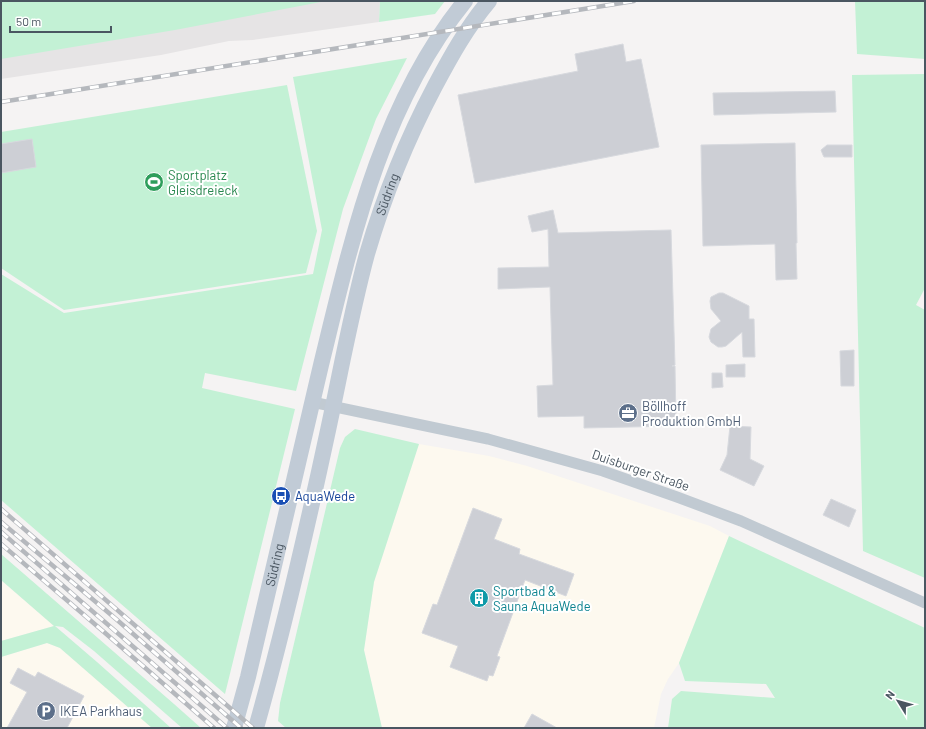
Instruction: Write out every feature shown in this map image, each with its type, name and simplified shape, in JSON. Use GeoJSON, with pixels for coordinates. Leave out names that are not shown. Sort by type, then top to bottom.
{"type":"FeatureCollection","features":[{"type":"Feature","properties":{"kind":"main road","name":"Südring"},"geometry":{"type":"LineString","coordinates":[[234,728],[248,677],[336,302],[362,205],[378,159],[397,112],[432,46],[464,1]]}},
{"type":"Feature","properties":{"kind":"main road","name":"Südring"},"geometry":{"type":"LineString","coordinates":[[256,728],[293,583],[333,407],[356,296],[368,252],[398,165],[416,121],[449,59],[489,1]]}},
{"type":"Feature","properties":{"kind":"street"},"geometry":{"type":"LineString","coordinates":[[312,402],[333,407]]}},
{"type":"Feature","properties":{"kind":"street","name":"Duisburger Straße"},"geometry":{"type":"LineString","coordinates":[[333,407],[488,439],[603,471],[741,521],[925,603]]}},
{"type":"Feature","properties":{"kind":"shaded area"},"geometry":{"type":"Polygon","coordinates":[[[1,1],[380,1],[379,22],[253,40],[229,41],[161,55],[1,79],[1,1]]]}},
{"type":"Feature","properties":{"kind":"shaded area"},"geometry":{"type":"Polygon","coordinates":[[[419,444],[489,456],[527,466],[710,526],[729,536],[679,663],[668,679],[661,694],[654,728],[382,728],[364,650],[374,582],[419,444]]]}},
{"type":"Feature","properties":{"kind":"shaded area"},"geometry":{"type":"Polygon","coordinates":[[[1,580],[54,626],[1,641],[1,580]]]}},
{"type":"Feature","properties":{"kind":"shaded area"},"geometry":{"type":"Polygon","coordinates":[[[47,643],[60,648],[152,728],[1,728],[1,657],[47,643]]]}},
{"type":"Feature","properties":{"kind":"green space"},"geometry":{"type":"Polygon","coordinates":[[[1,1],[326,1],[175,30],[1,59],[1,1]]]}},
{"type":"Feature","properties":{"kind":"green space"},"geometry":{"type":"Polygon","coordinates":[[[380,1],[445,1],[435,14],[379,22],[380,1]]]}},
{"type":"Feature","properties":{"kind":"green space"},"geometry":{"type":"Polygon","coordinates":[[[855,1],[925,1],[925,59],[857,54],[855,1]]]}},
{"type":"Feature","properties":{"kind":"green space"},"geometry":{"type":"Polygon","coordinates":[[[407,58],[376,119],[343,209],[296,391],[205,373],[202,388],[295,409],[225,694],[1,500],[1,274],[64,313],[313,274],[322,230],[293,77],[407,58]]]}},
{"type":"Feature","properties":{"kind":"green space"},"geometry":{"type":"Polygon","coordinates":[[[925,74],[925,288],[916,305],[925,310],[925,578],[863,551],[852,75],[925,74]]]}},
{"type":"Feature","properties":{"kind":"green space","name":"Sportplatz Gleisdreieck"},"geometry":{"type":"Polygon","coordinates":[[[287,85],[317,231],[306,273],[64,310],[1,268],[1,132],[287,85]]]}},
{"type":"Feature","properties":{"kind":"green space"},"geometry":{"type":"Polygon","coordinates":[[[355,429],[419,444],[374,582],[364,650],[382,728],[286,728],[278,721],[280,703],[340,448],[345,437],[355,429]]]}},
{"type":"Feature","properties":{"kind":"green space"},"geometry":{"type":"Polygon","coordinates":[[[729,536],[925,628],[925,728],[668,728],[672,699],[681,691],[775,698],[766,684],[685,681],[679,663],[729,536]]]}},
{"type":"Feature","properties":{"kind":"green space"},"geometry":{"type":"Polygon","coordinates":[[[1,554],[201,728],[182,728],[94,651],[63,627],[55,626],[171,728],[152,728],[60,648],[47,643],[1,657],[1,641],[54,626],[1,580],[1,554]]]}},
{"type":"Feature","properties":{"kind":"building"},"geometry":{"type":"Polygon","coordinates":[[[623,44],[626,62],[641,59],[659,147],[475,183],[458,95],[578,71],[575,54],[623,44]]]}},
{"type":"Feature","properties":{"kind":"building"},"geometry":{"type":"Polygon","coordinates":[[[835,91],[836,112],[714,115],[713,93],[835,91]]]}},
{"type":"Feature","properties":{"kind":"building"},"geometry":{"type":"Polygon","coordinates":[[[32,139],[36,167],[1,173],[1,144],[32,139]]]}},
{"type":"Feature","properties":{"kind":"building"},"geometry":{"type":"Polygon","coordinates":[[[795,143],[797,279],[776,280],[775,244],[703,246],[701,145],[795,143]]]}},
{"type":"Feature","properties":{"kind":"building"},"geometry":{"type":"Polygon","coordinates":[[[827,145],[852,145],[852,157],[824,157],[821,150],[827,145]]]}},
{"type":"Feature","properties":{"kind":"building"},"geometry":{"type":"Polygon","coordinates":[[[553,210],[558,233],[671,230],[675,365],[672,366],[675,366],[676,426],[584,428],[584,416],[538,417],[537,386],[553,385],[550,287],[498,289],[498,268],[549,267],[548,229],[532,232],[528,216],[553,210]]]}},
{"type":"Feature","properties":{"kind":"building"},"geometry":{"type":"Polygon","coordinates":[[[719,293],[723,293],[749,306],[749,319],[754,319],[755,357],[743,357],[742,332],[726,346],[718,347],[711,342],[709,337],[711,329],[721,321],[711,309],[710,301],[711,297],[719,293]]]}},
{"type":"Feature","properties":{"kind":"building"},"geometry":{"type":"Polygon","coordinates":[[[854,350],[854,386],[841,386],[840,351],[854,350]]]}},
{"type":"Feature","properties":{"kind":"building"},"geometry":{"type":"Polygon","coordinates":[[[745,364],[745,377],[726,377],[726,365],[745,364]]]}},
{"type":"Feature","properties":{"kind":"building"},"geometry":{"type":"Polygon","coordinates":[[[712,373],[722,373],[723,387],[712,388],[712,373]]]}},
{"type":"Feature","properties":{"kind":"building"},"geometry":{"type":"Polygon","coordinates":[[[730,426],[751,427],[750,459],[764,466],[754,486],[720,470],[727,455],[730,426]]]}},
{"type":"Feature","properties":{"kind":"building"},"geometry":{"type":"Polygon","coordinates":[[[831,499],[856,510],[849,527],[823,515],[831,499]]]}},
{"type":"Feature","properties":{"kind":"building","name":"Sportbad & Sauna AquaWede"},"geometry":{"type":"Polygon","coordinates":[[[473,508],[502,519],[494,539],[520,549],[519,554],[574,574],[566,596],[525,580],[497,656],[500,657],[493,676],[489,675],[487,681],[450,667],[458,646],[422,633],[433,604],[437,605],[473,508]]]}},
{"type":"Feature","properties":{"kind":"building","name":"IKEA Parkhaus"},"geometry":{"type":"Polygon","coordinates":[[[18,668],[35,677],[38,672],[84,696],[67,728],[7,728],[27,692],[10,683],[18,668]]]}},
{"type":"Feature","properties":{"kind":"building"},"geometry":{"type":"Polygon","coordinates":[[[532,714],[557,728],[524,728],[532,714]]]}},
{"type":"Feature","properties":{"kind":"railway"},"geometry":{"type":"LineString","coordinates":[[1,102],[634,1]]}},
{"type":"Feature","properties":{"kind":"railway"},"geometry":{"type":"LineString","coordinates":[[1,509],[253,728]]}},
{"type":"Feature","properties":{"kind":"railway"},"geometry":{"type":"LineString","coordinates":[[1,522],[116,619],[241,728]]}},
{"type":"Feature","properties":{"kind":"railway"},"geometry":{"type":"LineString","coordinates":[[1,532],[227,728]]}},
{"type":"Feature","properties":{"kind":"railway"},"geometry":{"type":"LineString","coordinates":[[1,544],[214,728]]}},
{"type":"Feature","properties":{"kind":"place","name":"Sportplatz Gleisdreieck"},"geometry":{"type":"Point","coordinates":[154,182]}},
{"type":"Feature","properties":{"kind":"place","name":"Böllhoff Produktion GmbH"},"geometry":{"type":"Point","coordinates":[628,413]}},
{"type":"Feature","properties":{"kind":"place","name":"AquaWede"},"geometry":{"type":"Point","coordinates":[281,496]}},
{"type":"Feature","properties":{"kind":"place","name":"Sportbad & Sauna AquaWede"},"geometry":{"type":"Point","coordinates":[479,598]}},
{"type":"Feature","properties":{"kind":"place","name":"IKEA Parkhaus"},"geometry":{"type":"Point","coordinates":[46,711]}}]}
